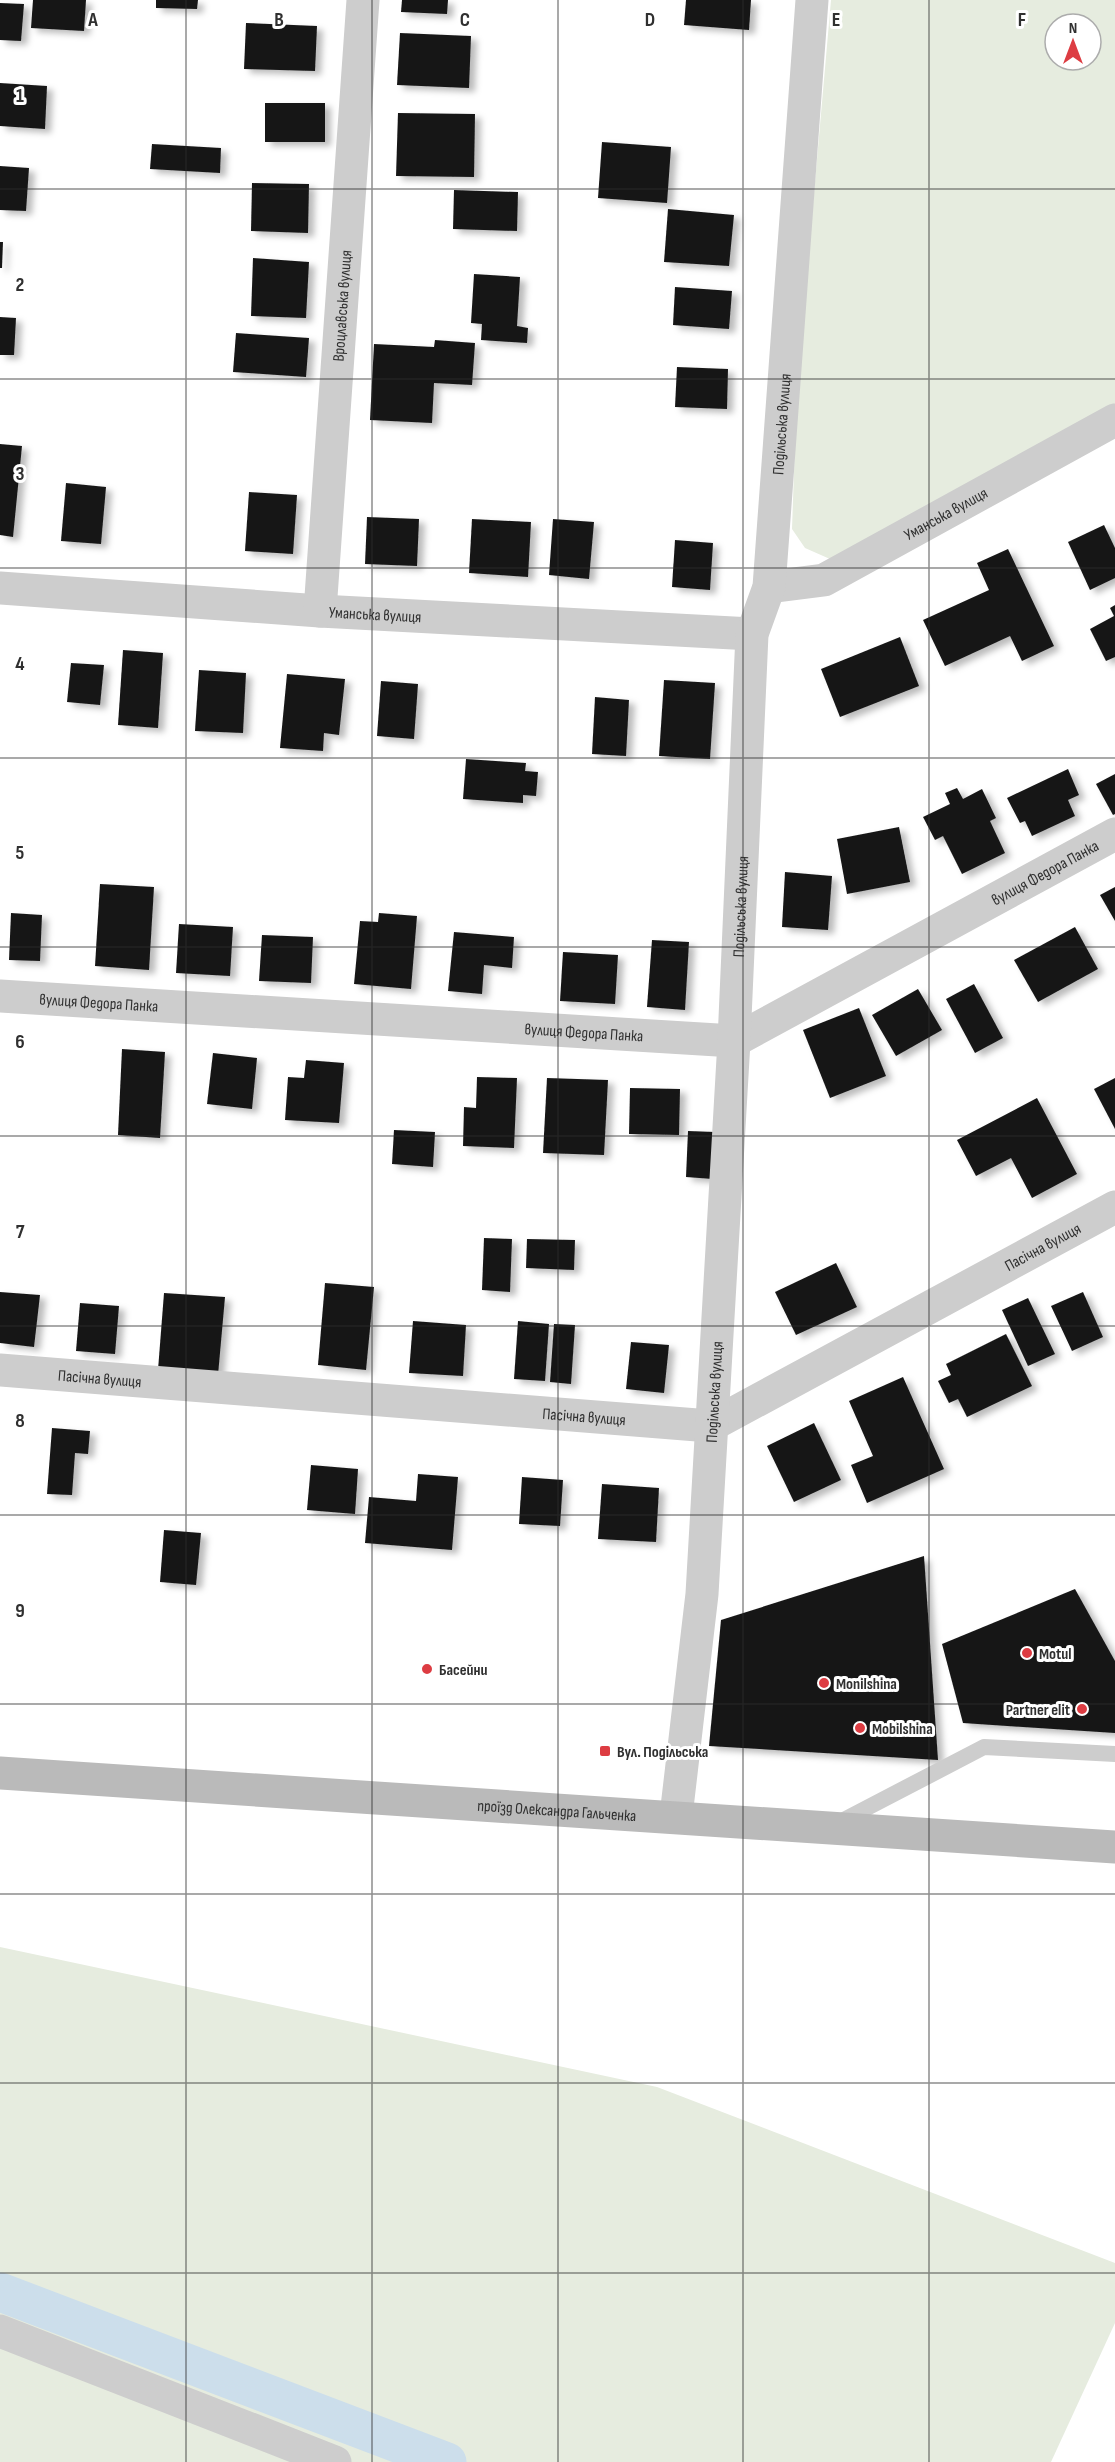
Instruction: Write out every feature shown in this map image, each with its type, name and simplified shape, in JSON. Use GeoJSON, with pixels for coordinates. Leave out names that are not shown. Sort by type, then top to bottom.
{"type":"FeatureCollection","features":[{"type":"Feature","properties":{"kind":"main road","name":"проїзд Олександра Гальченка"},"geometry":{"type":"LineString","coordinates":[[0,1773],[676,1816],[1115,1847]]}},
{"type":"Feature","properties":{"kind":"street","name":"Вроцлавська вулиця"},"geometry":{"type":"LineString","coordinates":[[320,612],[363,0]]}},
{"type":"Feature","properties":{"kind":"street","name":"Подільська вулиця"},"geometry":{"type":"LineString","coordinates":[[676,1816],[702,1594],[734,1041],[753,634],[769,587],[812,0]]}},
{"type":"Feature","properties":{"kind":"street","name":"Уманська вулиця"},"geometry":{"type":"LineString","coordinates":[[769,587],[824,580],[1115,420]]}},
{"type":"Feature","properties":{"kind":"street","name":"Уманська вулиця"},"geometry":{"type":"LineString","coordinates":[[0,588],[320,612],[753,634]]}},
{"type":"Feature","properties":{"kind":"street","name":"вулиця Федора Панка"},"geometry":{"type":"LineString","coordinates":[[0,996],[734,1041],[1115,834]]}},
{"type":"Feature","properties":{"kind":"street","name":"Пасічна вулиця"},"geometry":{"type":"LineString","coordinates":[[0,1370],[710,1426],[1115,1207]]}},
{"type":"Feature","properties":{"kind":"street"},"geometry":{"type":"LineString","coordinates":[[0,2331],[334,2462]]}},
{"type":"Feature","properties":{"kind":"lane"},"geometry":{"type":"LineString","coordinates":[[830,1827],[984,1747],[1115,1754]]}},
{"type":"Feature","properties":{"kind":"shaded area"},"geometry":{"type":"Polygon","coordinates":[[[831,0],[1115,0],[1115,406],[830,559],[805,548],[792,529],[797,387],[831,0]]]}},
{"type":"Feature","properties":{"kind":"shaded area"},"geometry":{"type":"Polygon","coordinates":[[[0,1947],[657,2087],[1115,2263],[1115,2323],[1051,2462],[0,2462],[0,1947]]]}},
{"type":"Feature","properties":{"kind":"building"},"geometry":{"type":"Polygon","coordinates":[[[33,0],[86,0],[84,31],[31,28],[33,0]]]}},
{"type":"Feature","properties":{"kind":"building"},"geometry":{"type":"Polygon","coordinates":[[[156,0],[198,0],[197,9],[156,8],[156,0]]]}},
{"type":"Feature","properties":{"kind":"building"},"geometry":{"type":"Polygon","coordinates":[[[402,0],[448,0],[447,14],[401,12],[402,0]]]}},
{"type":"Feature","properties":{"kind":"building"},"geometry":{"type":"Polygon","coordinates":[[[686,0],[751,0],[749,30],[684,25],[686,0]]]}},
{"type":"Feature","properties":{"kind":"building"},"geometry":{"type":"Polygon","coordinates":[[[0,3],[24,4],[21,41],[0,40],[0,3]]]}},
{"type":"Feature","properties":{"kind":"building"},"geometry":{"type":"Polygon","coordinates":[[[246,23],[317,26],[315,71],[244,69],[246,23]]]}},
{"type":"Feature","properties":{"kind":"building"},"geometry":{"type":"Polygon","coordinates":[[[400,33],[471,36],[469,88],[397,85],[400,33]]]}},
{"type":"Feature","properties":{"kind":"building"},"geometry":{"type":"Polygon","coordinates":[[[0,83],[47,86],[45,129],[0,126],[0,83]]]}},
{"type":"Feature","properties":{"kind":"building"},"geometry":{"type":"Polygon","coordinates":[[[265,103],[325,103],[325,142],[265,142],[265,103]]]}},
{"type":"Feature","properties":{"kind":"building"},"geometry":{"type":"Polygon","coordinates":[[[398,113],[475,114],[474,177],[396,176],[398,113]]]}},
{"type":"Feature","properties":{"kind":"building"},"geometry":{"type":"Polygon","coordinates":[[[602,142],[671,147],[667,203],[598,198],[602,142]]]}},
{"type":"Feature","properties":{"kind":"building"},"geometry":{"type":"Polygon","coordinates":[[[152,144],[221,148],[220,173],[150,169],[152,144]]]}},
{"type":"Feature","properties":{"kind":"building"},"geometry":{"type":"Polygon","coordinates":[[[0,166],[29,168],[26,211],[0,210],[0,166]]]}},
{"type":"Feature","properties":{"kind":"building"},"geometry":{"type":"Polygon","coordinates":[[[252,183],[309,184],[308,233],[251,231],[252,183]]]}},
{"type":"Feature","properties":{"kind":"building"},"geometry":{"type":"Polygon","coordinates":[[[454,190],[518,192],[517,231],[453,229],[454,190]]]}},
{"type":"Feature","properties":{"kind":"building"},"geometry":{"type":"Polygon","coordinates":[[[668,209],[734,215],[729,266],[664,262],[668,209]]]}},
{"type":"Feature","properties":{"kind":"building"},"geometry":{"type":"Polygon","coordinates":[[[0,242],[3,242],[2,268],[0,268],[0,242]]]}},
{"type":"Feature","properties":{"kind":"building"},"geometry":{"type":"Polygon","coordinates":[[[253,258],[309,262],[306,318],[251,316],[253,258]]]}},
{"type":"Feature","properties":{"kind":"building"},"geometry":{"type":"Polygon","coordinates":[[[474,274],[520,277],[517,326],[528,328],[527,343],[481,340],[482,324],[471,323],[474,274]]]}},
{"type":"Feature","properties":{"kind":"building"},"geometry":{"type":"Polygon","coordinates":[[[675,287],[732,291],[729,329],[673,325],[675,287]]]}},
{"type":"Feature","properties":{"kind":"building"},"geometry":{"type":"Polygon","coordinates":[[[0,317],[16,318],[14,355],[0,355],[0,317]]]}},
{"type":"Feature","properties":{"kind":"building"},"geometry":{"type":"Polygon","coordinates":[[[236,333],[309,338],[306,377],[233,372],[236,333]]]}},
{"type":"Feature","properties":{"kind":"building"},"geometry":{"type":"Polygon","coordinates":[[[435,340],[475,343],[472,385],[434,383],[432,423],[370,420],[374,344],[434,347],[435,340]]]}},
{"type":"Feature","properties":{"kind":"building"},"geometry":{"type":"Polygon","coordinates":[[[677,367],[728,369],[727,409],[675,407],[677,367]]]}},
{"type":"Feature","properties":{"kind":"building"},"geometry":{"type":"Polygon","coordinates":[[[0,444],[22,446],[13,537],[0,535],[0,444]]]}},
{"type":"Feature","properties":{"kind":"building"},"geometry":{"type":"Polygon","coordinates":[[[66,483],[106,487],[101,544],[61,541],[66,483]]]}},
{"type":"Feature","properties":{"kind":"building"},"geometry":{"type":"Polygon","coordinates":[[[249,492],[297,495],[293,554],[245,551],[249,492]]]}},
{"type":"Feature","properties":{"kind":"building"},"geometry":{"type":"Polygon","coordinates":[[[367,517],[419,519],[417,566],[365,564],[367,517]]]}},
{"type":"Feature","properties":{"kind":"building"},"geometry":{"type":"Polygon","coordinates":[[[472,519],[531,522],[528,577],[469,573],[472,519]]]}},
{"type":"Feature","properties":{"kind":"building"},"geometry":{"type":"Polygon","coordinates":[[[553,519],[594,522],[589,579],[549,575],[553,519]]]}},
{"type":"Feature","properties":{"kind":"building"},"geometry":{"type":"Polygon","coordinates":[[[1104,525],[1115,548],[1115,578],[1090,590],[1068,542],[1104,525]]]}},
{"type":"Feature","properties":{"kind":"building"},"geometry":{"type":"Polygon","coordinates":[[[675,540],[713,543],[710,590],[672,587],[675,540]]]}},
{"type":"Feature","properties":{"kind":"building"},"geometry":{"type":"Polygon","coordinates":[[[1008,549],[1054,646],[1022,661],[1010,636],[945,666],[923,620],[989,590],[977,563],[1008,549]]]}},
{"type":"Feature","properties":{"kind":"building"},"geometry":{"type":"Polygon","coordinates":[[[1115,605],[1115,657],[1106,661],[1090,629],[1114,616],[1110,608],[1115,605]]]}},
{"type":"Feature","properties":{"kind":"building"},"geometry":{"type":"Polygon","coordinates":[[[900,637],[919,686],[840,717],[821,669],[900,637]]]}},
{"type":"Feature","properties":{"kind":"building"},"geometry":{"type":"Polygon","coordinates":[[[123,650],[163,653],[158,728],[118,725],[123,650]]]}},
{"type":"Feature","properties":{"kind":"building"},"geometry":{"type":"Polygon","coordinates":[[[71,663],[104,665],[100,705],[67,702],[71,663]]]}},
{"type":"Feature","properties":{"kind":"building"},"geometry":{"type":"Polygon","coordinates":[[[199,670],[246,673],[243,733],[195,731],[199,670]]]}},
{"type":"Feature","properties":{"kind":"building"},"geometry":{"type":"Polygon","coordinates":[[[287,674],[345,679],[339,735],[324,733],[323,751],[280,748],[287,674]]]}},
{"type":"Feature","properties":{"kind":"building"},"geometry":{"type":"Polygon","coordinates":[[[664,680],[715,683],[710,759],[659,756],[664,680]]]}},
{"type":"Feature","properties":{"kind":"building"},"geometry":{"type":"Polygon","coordinates":[[[381,681],[418,684],[414,739],[377,736],[381,681]]]}},
{"type":"Feature","properties":{"kind":"building"},"geometry":{"type":"Polygon","coordinates":[[[595,697],[629,700],[626,756],[592,754],[595,697]]]}},
{"type":"Feature","properties":{"kind":"building"},"geometry":{"type":"Polygon","coordinates":[[[466,759],[526,763],[525,771],[538,772],[536,796],[523,795],[523,803],[463,799],[466,759]]]}},
{"type":"Feature","properties":{"kind":"building"},"geometry":{"type":"Polygon","coordinates":[[[1068,769],[1079,795],[1068,800],[1075,816],[1032,836],[1025,821],[1020,823],[1007,798],[1068,769]]]}},
{"type":"Feature","properties":{"kind":"building"},"geometry":{"type":"Polygon","coordinates":[[[1115,774],[1115,814],[1113,815],[1096,784],[1115,774]]]}},
{"type":"Feature","properties":{"kind":"building"},"geometry":{"type":"Polygon","coordinates":[[[957,788],[963,799],[982,789],[996,818],[990,821],[1005,853],[962,874],[943,836],[935,840],[923,817],[950,804],[945,793],[957,788]]]}},
{"type":"Feature","properties":{"kind":"building"},"geometry":{"type":"Polygon","coordinates":[[[899,827],[910,882],[847,894],[837,839],[899,827]]]}},
{"type":"Feature","properties":{"kind":"building"},"geometry":{"type":"Polygon","coordinates":[[[785,872],[832,876],[828,930],[782,927],[785,872]]]}},
{"type":"Feature","properties":{"kind":"building"},"geometry":{"type":"Polygon","coordinates":[[[100,884],[154,887],[149,970],[95,966],[100,884]]]}},
{"type":"Feature","properties":{"kind":"building"},"geometry":{"type":"Polygon","coordinates":[[[1115,887],[1115,921],[1100,895],[1115,887]]]}},
{"type":"Feature","properties":{"kind":"building"},"geometry":{"type":"Polygon","coordinates":[[[11,913],[42,915],[40,961],[9,960],[11,913]]]}},
{"type":"Feature","properties":{"kind":"building"},"geometry":{"type":"Polygon","coordinates":[[[379,913],[417,916],[411,989],[354,984],[360,921],[378,922],[379,913]]]}},
{"type":"Feature","properties":{"kind":"building"},"geometry":{"type":"Polygon","coordinates":[[[179,924],[233,927],[230,976],[176,973],[179,924]]]}},
{"type":"Feature","properties":{"kind":"building"},"geometry":{"type":"Polygon","coordinates":[[[1075,927],[1098,969],[1038,1002],[1014,960],[1075,927]]]}},
{"type":"Feature","properties":{"kind":"building"},"geometry":{"type":"Polygon","coordinates":[[[454,932],[514,937],[512,968],[484,965],[482,994],[448,991],[454,932]]]}},
{"type":"Feature","properties":{"kind":"building"},"geometry":{"type":"Polygon","coordinates":[[[262,935],[313,937],[311,983],[259,981],[262,935]]]}},
{"type":"Feature","properties":{"kind":"building"},"geometry":{"type":"Polygon","coordinates":[[[652,940],[689,942],[685,1010],[647,1007],[652,940]]]}},
{"type":"Feature","properties":{"kind":"building"},"geometry":{"type":"Polygon","coordinates":[[[563,952],[618,955],[615,1004],[560,1001],[563,952]]]}},
{"type":"Feature","properties":{"kind":"building"},"geometry":{"type":"Polygon","coordinates":[[[974,984],[1003,1038],[975,1053],[946,999],[974,984]]]}},
{"type":"Feature","properties":{"kind":"building"},"geometry":{"type":"Polygon","coordinates":[[[918,989],[942,1030],[896,1056],[872,1015],[918,989]]]}},
{"type":"Feature","properties":{"kind":"building"},"geometry":{"type":"Polygon","coordinates":[[[859,1008],[886,1076],[830,1098],[803,1030],[859,1008]]]}},
{"type":"Feature","properties":{"kind":"building"},"geometry":{"type":"Polygon","coordinates":[[[122,1049],[165,1052],[160,1138],[118,1135],[122,1049]]]}},
{"type":"Feature","properties":{"kind":"building"},"geometry":{"type":"Polygon","coordinates":[[[213,1053],[257,1058],[252,1109],[207,1104],[213,1053]]]}},
{"type":"Feature","properties":{"kind":"building"},"geometry":{"type":"Polygon","coordinates":[[[306,1060],[344,1063],[339,1123],[285,1120],[288,1077],[304,1078],[306,1060]]]}},
{"type":"Feature","properties":{"kind":"building"},"geometry":{"type":"Polygon","coordinates":[[[477,1077],[517,1078],[514,1148],[463,1146],[464,1107],[476,1108],[477,1077]]]}},
{"type":"Feature","properties":{"kind":"building"},"geometry":{"type":"Polygon","coordinates":[[[547,1078],[608,1080],[604,1155],[543,1153],[547,1078]]]}},
{"type":"Feature","properties":{"kind":"building"},"geometry":{"type":"Polygon","coordinates":[[[1115,1078],[1115,1129],[1094,1089],[1115,1078]]]}},
{"type":"Feature","properties":{"kind":"building"},"geometry":{"type":"Polygon","coordinates":[[[630,1088],[680,1089],[679,1135],[629,1134],[630,1088]]]}},
{"type":"Feature","properties":{"kind":"building"},"geometry":{"type":"Polygon","coordinates":[[[1037,1098],[1077,1174],[1032,1198],[1011,1158],[976,1176],[957,1140],[1037,1098]]]}},
{"type":"Feature","properties":{"kind":"building"},"geometry":{"type":"Polygon","coordinates":[[[394,1130],[435,1132],[433,1167],[392,1164],[394,1130]]]}},
{"type":"Feature","properties":{"kind":"building"},"geometry":{"type":"Polygon","coordinates":[[[688,1131],[715,1132],[713,1179],[686,1177],[688,1131]]]}},
{"type":"Feature","properties":{"kind":"building"},"geometry":{"type":"Polygon","coordinates":[[[484,1238],[512,1239],[510,1292],[482,1290],[484,1238]]]}},
{"type":"Feature","properties":{"kind":"building"},"geometry":{"type":"Polygon","coordinates":[[[527,1239],[575,1240],[574,1270],[526,1268],[527,1239]]]}},
{"type":"Feature","properties":{"kind":"building"},"geometry":{"type":"Polygon","coordinates":[[[836,1263],[857,1307],[796,1335],[775,1292],[836,1263]]]}},
{"type":"Feature","properties":{"kind":"building"},"geometry":{"type":"Polygon","coordinates":[[[325,1283],[374,1287],[366,1370],[318,1365],[325,1283]]]}},
{"type":"Feature","properties":{"kind":"building"},"geometry":{"type":"Polygon","coordinates":[[[0,1292],[40,1295],[34,1347],[0,1343],[0,1292]]]}},
{"type":"Feature","properties":{"kind":"building"},"geometry":{"type":"Polygon","coordinates":[[[1083,1292],[1103,1337],[1072,1351],[1051,1306],[1083,1292]]]}},
{"type":"Feature","properties":{"kind":"building"},"geometry":{"type":"Polygon","coordinates":[[[164,1293],[225,1297],[218,1375],[158,1370],[164,1293]]]}},
{"type":"Feature","properties":{"kind":"building"},"geometry":{"type":"Polygon","coordinates":[[[1028,1298],[1055,1354],[1028,1366],[1002,1310],[1028,1298]]]}},
{"type":"Feature","properties":{"kind":"building"},"geometry":{"type":"Polygon","coordinates":[[[80,1303],[119,1306],[115,1354],[76,1351],[80,1303]]]}},
{"type":"Feature","properties":{"kind":"building"},"geometry":{"type":"Polygon","coordinates":[[[413,1321],[466,1325],[463,1376],[409,1373],[413,1321]]]}},
{"type":"Feature","properties":{"kind":"building"},"geometry":{"type":"Polygon","coordinates":[[[518,1321],[549,1324],[545,1381],[514,1379],[518,1321]]]}},
{"type":"Feature","properties":{"kind":"building"},"geometry":{"type":"Polygon","coordinates":[[[554,1324],[575,1325],[571,1384],[550,1382],[554,1324]]]}},
{"type":"Feature","properties":{"kind":"building"},"geometry":{"type":"Polygon","coordinates":[[[1006,1334],[1032,1386],[967,1417],[958,1399],[949,1403],[938,1381],[951,1375],[946,1364],[1006,1334]]]}},
{"type":"Feature","properties":{"kind":"building"},"geometry":{"type":"Polygon","coordinates":[[[631,1342],[669,1345],[664,1393],[626,1389],[631,1342]]]}},
{"type":"Feature","properties":{"kind":"building"},"geometry":{"type":"Polygon","coordinates":[[[903,1377],[944,1469],[867,1503],[851,1465],[873,1456],[849,1401],[903,1377]]]}},
{"type":"Feature","properties":{"kind":"building"},"geometry":{"type":"Polygon","coordinates":[[[814,1423],[841,1480],[794,1502],[767,1446],[814,1423]]]}},
{"type":"Feature","properties":{"kind":"building"},"geometry":{"type":"Polygon","coordinates":[[[52,1428],[90,1431],[88,1454],[75,1453],[72,1495],[47,1494],[52,1428]]]}},
{"type":"Feature","properties":{"kind":"building"},"geometry":{"type":"Polygon","coordinates":[[[311,1465],[358,1469],[355,1514],[307,1510],[311,1465]]]}},
{"type":"Feature","properties":{"kind":"building"},"geometry":{"type":"Polygon","coordinates":[[[418,1474],[458,1477],[452,1550],[365,1543],[369,1497],[416,1501],[418,1474]]]}},
{"type":"Feature","properties":{"kind":"building"},"geometry":{"type":"Polygon","coordinates":[[[522,1477],[563,1480],[560,1526],[519,1524],[522,1477]]]}},
{"type":"Feature","properties":{"kind":"building"},"geometry":{"type":"Polygon","coordinates":[[[602,1484],[659,1488],[656,1542],[598,1539],[602,1484]]]}},
{"type":"Feature","properties":{"kind":"building"},"geometry":{"type":"Polygon","coordinates":[[[164,1530],[201,1533],[196,1585],[160,1582],[164,1530]]]}},
{"type":"Feature","properties":{"kind":"building","name":"Monilshina"},"geometry":{"type":"Polygon","coordinates":[[[924,1556],[938,1760],[709,1746],[721,1620],[924,1556]]]}},
{"type":"Feature","properties":{"kind":"building","name":"Motul"},"geometry":{"type":"Polygon","coordinates":[[[1075,1589],[1115,1661],[1115,1733],[963,1723],[942,1644],[1075,1589]]]}},
{"type":"Feature","properties":{"kind":"waterway"},"geometry":{"type":"LineString","coordinates":[[0,2292],[447,2462]]}},
{"type":"Feature","properties":{"kind":"place","name":"Motul"},"geometry":{"type":"Point","coordinates":[1027,1653]}},
{"type":"Feature","properties":{"kind":"place","name":"Басейни"},"geometry":{"type":"Point","coordinates":[427,1669]}},
{"type":"Feature","properties":{"kind":"place","name":"Monilshina"},"geometry":{"type":"Point","coordinates":[824,1683]}},
{"type":"Feature","properties":{"kind":"place","name":"Partner elit"},"geometry":{"type":"Point","coordinates":[1082,1709]}},
{"type":"Feature","properties":{"kind":"place","name":"Mobilshina"},"geometry":{"type":"Point","coordinates":[860,1728]}},
{"type":"Feature","properties":{"kind":"place","name":"Вул. Подільська"},"geometry":{"type":"Point","coordinates":[605,1751]}}]}
